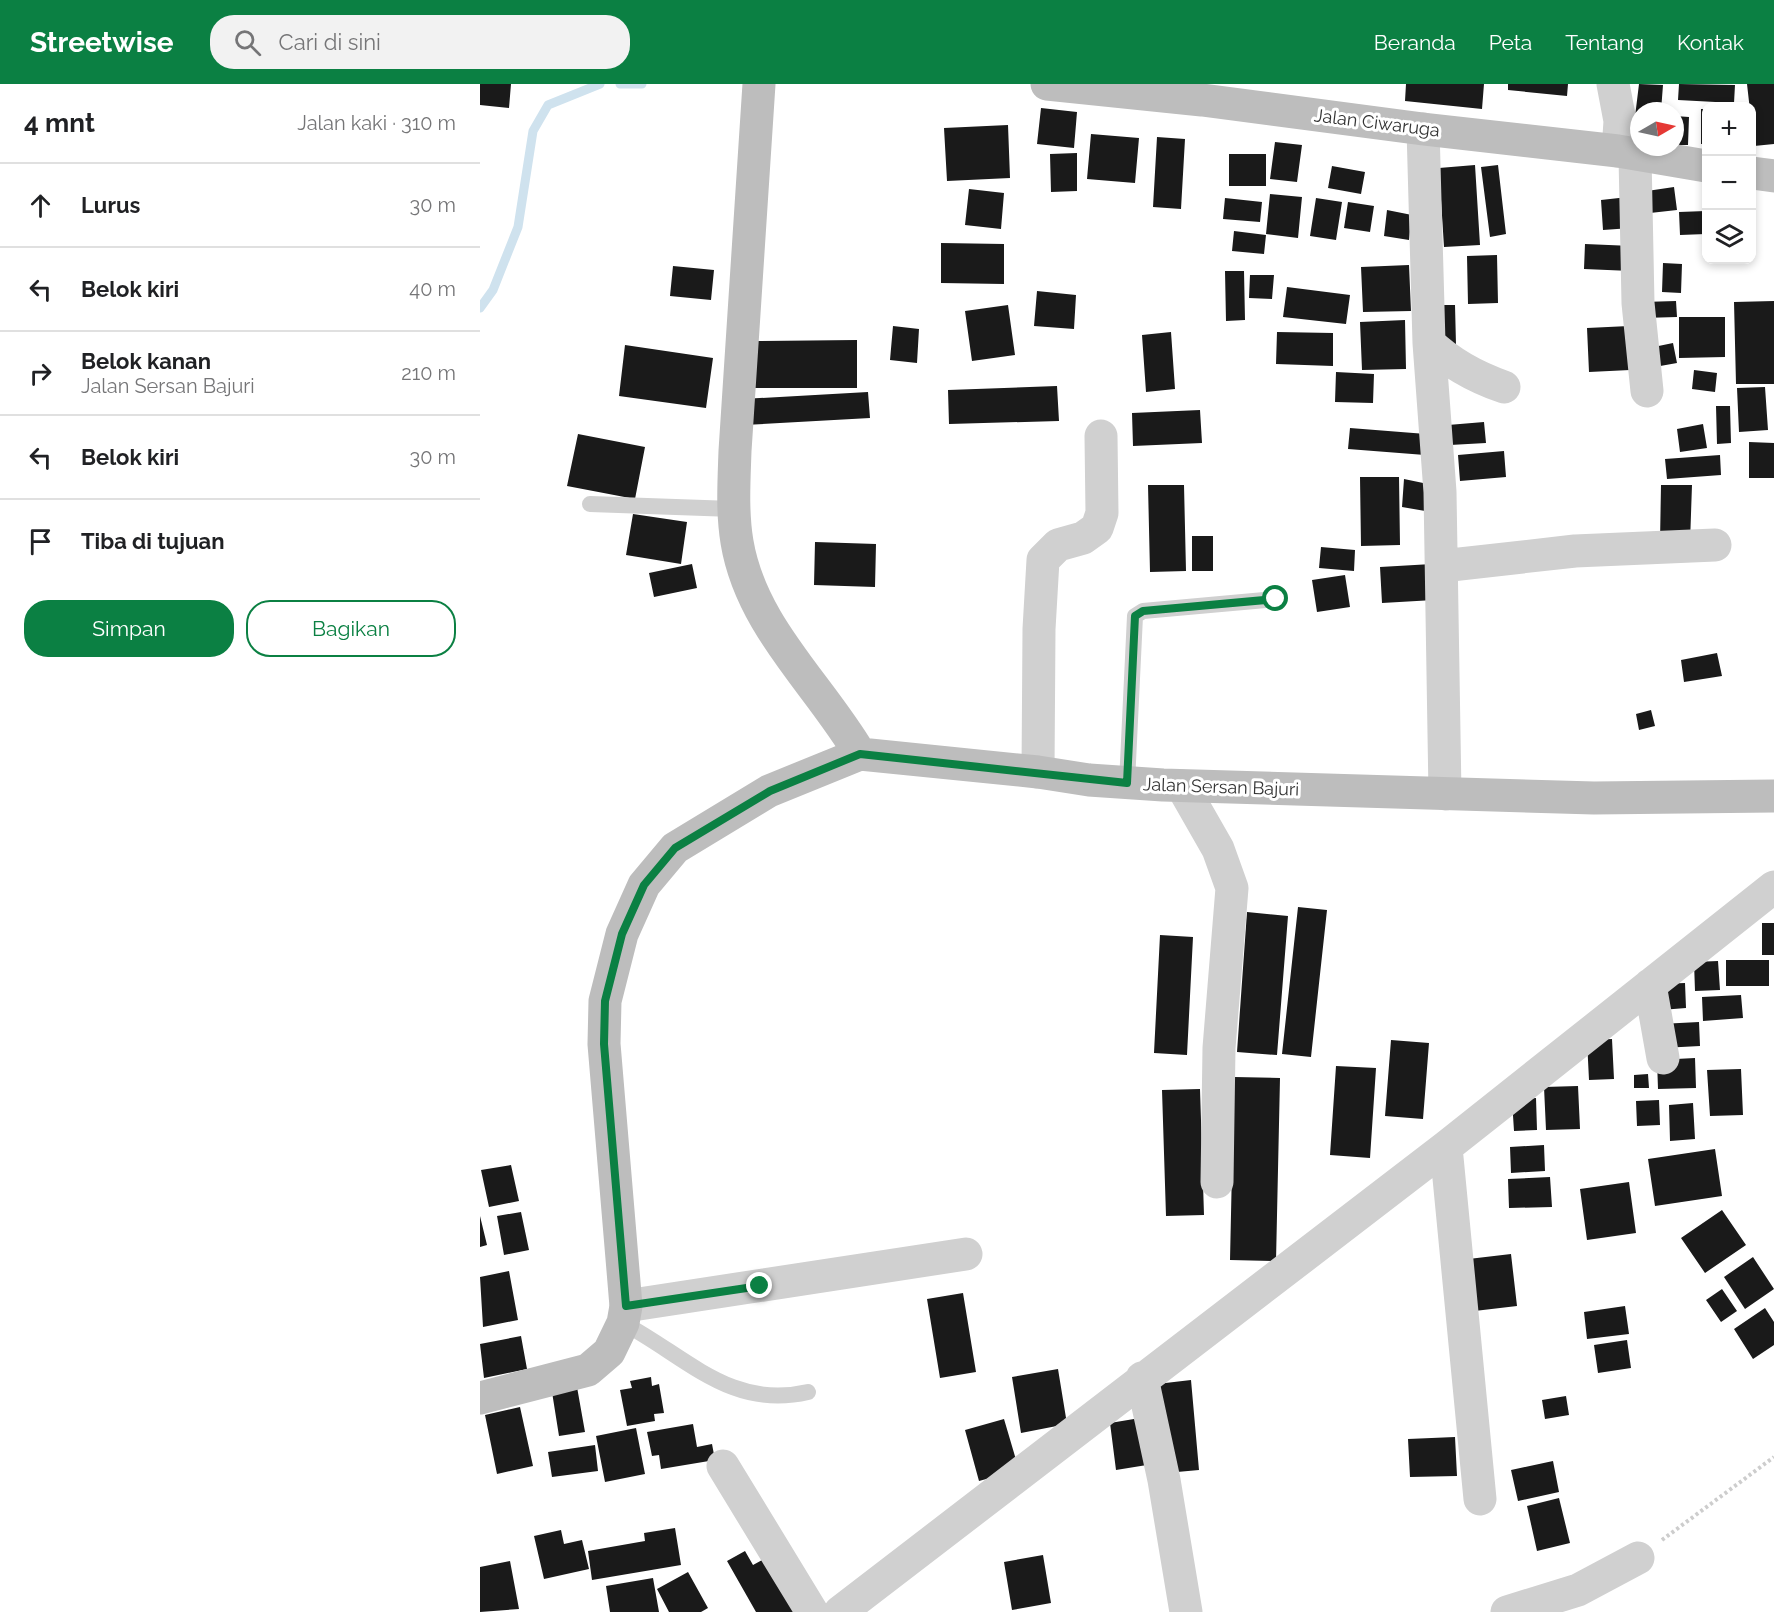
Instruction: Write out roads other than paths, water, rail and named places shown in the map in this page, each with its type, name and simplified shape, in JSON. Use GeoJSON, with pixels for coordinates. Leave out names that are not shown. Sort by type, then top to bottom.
{"type":"FeatureCollection","features":[{"type":"Feature","properties":{"kind":"main road"},"geometry":{"type":"LineString","coordinates":[[759,84],[733,509],[742,567],[759,608],[775,636],[848,734],[860,754]]}},
{"type":"Feature","properties":{"kind":"main road","name":"Jalan Ciwaruga"},"geometry":{"type":"LineString","coordinates":[[1047,84],[1203,100],[1626,153],[1702,165]]}},
{"type":"Feature","properties":{"kind":"main road"},"geometry":{"type":"LineString","coordinates":[[1756,173],[1774,176]]}},
{"type":"Feature","properties":{"kind":"main road","name":"Jalan Sersan Bajuri"},"geometry":{"type":"LineString","coordinates":[[624,1314],[604,1044],[605,1001],[622,934],[644,885],[675,848],[770,791],[860,754],[1038,772],[1089,780],[1182,786],[1594,798],[1774,796]]}},
{"type":"Feature","properties":{"kind":"main road"},"geometry":{"type":"LineString","coordinates":[[480,1398],[588,1370],[609,1352],[624,1314]]}},
{"type":"Feature","properties":{"kind":"street"},"geometry":{"type":"LineString","coordinates":[[1613,84],[1626,153],[1647,392]]}},
{"type":"Feature","properties":{"kind":"street"},"geometry":{"type":"LineString","coordinates":[[1423,129],[1429,343],[1442,566],[1445,794]]}},
{"type":"Feature","properties":{"kind":"street"},"geometry":{"type":"LineString","coordinates":[[1429,343],[1444,357],[1479,379],[1504,387]]}},
{"type":"Feature","properties":{"kind":"street"},"geometry":{"type":"LineString","coordinates":[[1038,772],[1039,629],[1043,560],[1058,545],[1083,538],[1097,528],[1102,513],[1101,436]]}},
{"type":"Feature","properties":{"kind":"street"},"geometry":{"type":"LineString","coordinates":[[1442,566],[1585,551],[1715,545]]}},
{"type":"Feature","properties":{"kind":"street"},"geometry":{"type":"LineString","coordinates":[[1182,786],[1218,849],[1232,888],[1219,1048],[1217,1182]]}},
{"type":"Feature","properties":{"kind":"street"},"geometry":{"type":"LineString","coordinates":[[840,1612],[1446,1147],[1774,887]]}},
{"type":"Feature","properties":{"kind":"street"},"geometry":{"type":"LineString","coordinates":[[1650,985],[1663,1058]]}},
{"type":"Feature","properties":{"kind":"street"},"geometry":{"type":"LineString","coordinates":[[1446,1147],[1480,1499]]}},
{"type":"Feature","properties":{"kind":"street"},"geometry":{"type":"LineString","coordinates":[[624,1314],[966,1254]]}},
{"type":"Feature","properties":{"kind":"street"},"geometry":{"type":"LineString","coordinates":[[1142,1378],[1166,1491],[1186,1612]]}},
{"type":"Feature","properties":{"kind":"street"},"geometry":{"type":"LineString","coordinates":[[723,1466],[812,1612]]}},
{"type":"Feature","properties":{"kind":"street"},"geometry":{"type":"LineString","coordinates":[[1507,1612],[1578,1590],[1638,1558]]}},
{"type":"Feature","properties":{"kind":"lane"},"geometry":{"type":"LineString","coordinates":[[590,504],[733,509]]}},
{"type":"Feature","properties":{"kind":"lane"},"geometry":{"type":"LineString","coordinates":[[1127,783],[1135,616],[1143,611],[1276,599]]}},
{"type":"Feature","properties":{"kind":"lane"},"geometry":{"type":"LineString","coordinates":[[624,1314],[741,1392],[773,1398],[808,1392]]}},
{"type":"Feature","properties":{"kind":"waterway"},"geometry":{"type":"LineString","coordinates":[[480,308],[493,290],[518,227],[533,131],[548,105],[600,84]]}},
{"type":"Feature","properties":{"kind":"waterway"},"geometry":{"type":"LineString","coordinates":[[620,84],[642,84]]}}]}
